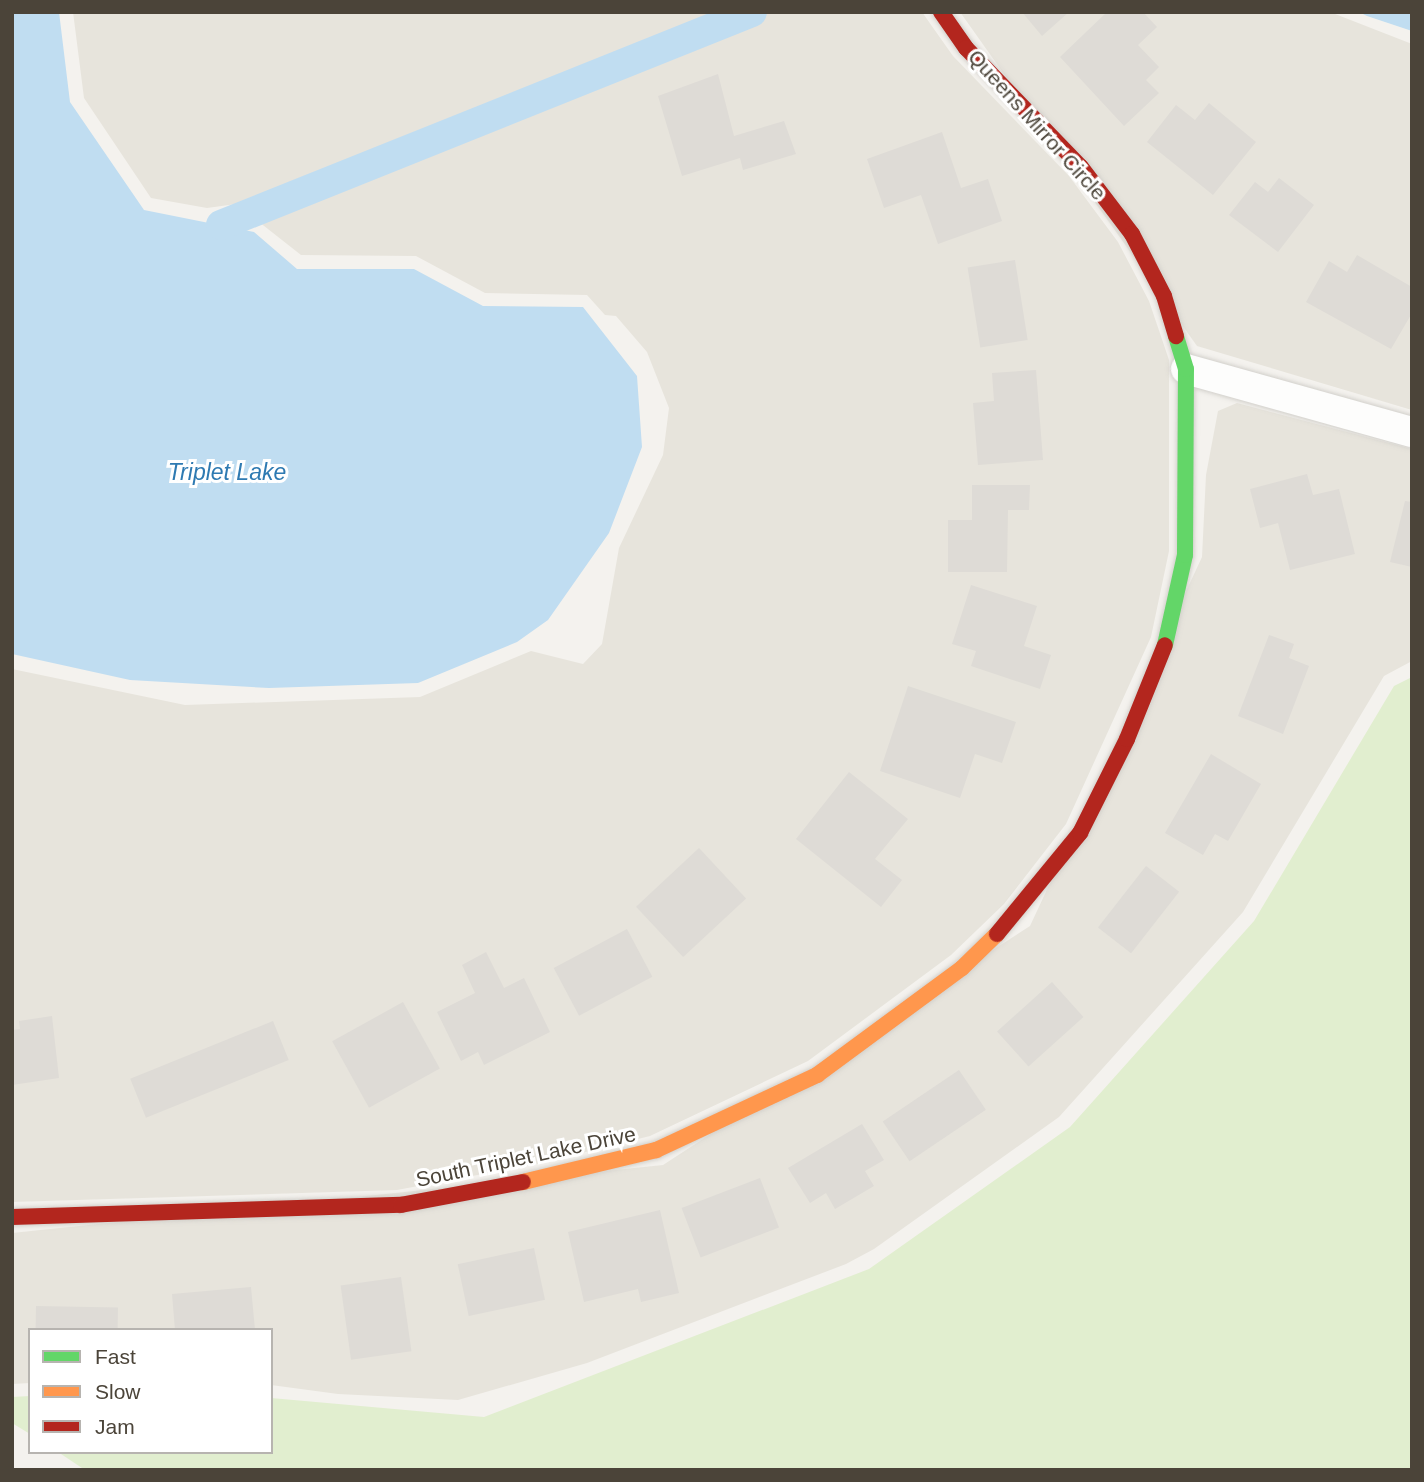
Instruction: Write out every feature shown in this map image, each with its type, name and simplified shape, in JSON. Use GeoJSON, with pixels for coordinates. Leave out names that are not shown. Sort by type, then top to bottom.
{"type":"FeatureCollection","features":[{"type":"Feature","properties":{"kind":"street","name":"Queens Mirror Circle"},"geometry":{"type":"LineString","coordinates":[[941,12],[966,48],[1081,167],[1132,234],[1164,296],[1186,369]]}},
{"type":"Feature","properties":{"kind":"street"},"geometry":{"type":"LineString","coordinates":[[1186,369],[1412,432]]}},
{"type":"Feature","properties":{"kind":"street","name":"South Triplet Lake Drive"},"geometry":{"type":"LineString","coordinates":[[12,1217],[401,1205],[542,1179],[656,1150],[817,1075],[894,1021],[962,968],[1016,915],[1080,833],[1127,739],[1166,643],[1185,555],[1186,369]]}},
{"type":"Feature","properties":{"kind":"shaded area"},"geometry":{"type":"Polygon","coordinates":[[[73,12],[922,12],[953,56],[1069,176],[1118,242],[1149,301],[1169,360],[1169,551],[1151,637],[1066,824],[1004,904],[951,955],[808,1061],[650,1136],[537,1164],[397,1190],[12,1202],[12,669],[185,705],[420,697],[531,651],[583,664],[602,644],[619,548],[663,455],[669,408],[647,352],[616,316],[605,315],[587,295],[485,293],[416,256],[301,255],[254,218],[257,201],[207,208],[151,198],[84,98],[73,12]]]}},
{"type":"Feature","properties":{"kind":"shaded area"},"geometry":{"type":"Polygon","coordinates":[[[960,12],[1330,12],[1412,44],[1412,410],[1197,346],[960,12]]]}},
{"type":"Feature","properties":{"kind":"shaded area"},"geometry":{"type":"Polygon","coordinates":[[[1237,403],[1412,449],[1412,661],[1384,676],[1243,912],[1059,1117],[874,1249],[846,1264],[587,1363],[458,1400],[338,1394],[273,1385],[273,1328],[28,1328],[28,1383],[12,1384],[12,1233],[663,1165],[1030,926],[1202,557],[1206,475],[1218,411],[1237,403]]]}},
{"type":"Feature","properties":{"kind":"green space"},"geometry":{"type":"Polygon","coordinates":[[[1412,677],[1412,1470],[85,1470],[61,1454],[273,1454],[273,1398],[484,1417],[869,1269],[1070,1127],[1254,921],[1394,686],[1412,677]]]}},
{"type":"Feature","properties":{"kind":"green space"},"geometry":{"type":"Polygon","coordinates":[[[28,1396],[28,1433],[12,1423],[12,1397],[28,1396]]]}},
{"type":"Feature","properties":{"kind":"water","name":"Triplet Lake"},"geometry":{"type":"Polygon","coordinates":[[[12,12],[59,12],[70,102],[144,210],[254,232],[297,269],[414,269],[483,306],[583,307],[637,376],[642,447],[609,533],[548,620],[517,642],[418,683],[269,688],[130,680],[12,654],[12,12]]]}},
{"type":"Feature","properties":{"kind":"water"},"geometry":{"type":"Polygon","coordinates":[[[1359,12],[1412,12],[1412,31],[1367,16],[1359,12]]]}},
{"type":"Feature","properties":{"kind":"building"},"geometry":{"type":"Polygon","coordinates":[[[1022,12],[1069,12],[1042,36],[1022,12]]]}},
{"type":"Feature","properties":{"kind":"building"},"geometry":{"type":"Polygon","coordinates":[[[1107,12],[1143,12],[1157,27],[1138,45],[1159,67],[1146,80],[1159,93],[1124,126],[1060,57],[1107,12]]]}},
{"type":"Feature","properties":{"kind":"building"},"geometry":{"type":"Polygon","coordinates":[[[718,74],[734,136],[784,121],[796,154],[743,170],[740,158],[682,176],[658,96],[718,74]]]}},
{"type":"Feature","properties":{"kind":"building"},"geometry":{"type":"Polygon","coordinates":[[[1209,103],[1256,142],[1213,195],[1147,142],[1176,105],[1195,120],[1209,103]]]}},
{"type":"Feature","properties":{"kind":"building"},"geometry":{"type":"Polygon","coordinates":[[[942,132],[961,188],[988,179],[1002,221],[938,244],[921,195],[884,208],[867,159],[942,132]]]}},
{"type":"Feature","properties":{"kind":"building"},"geometry":{"type":"Polygon","coordinates":[[[1279,178],[1314,205],[1278,252],[1229,215],[1255,182],[1268,192],[1279,178]]]}},
{"type":"Feature","properties":{"kind":"building"},"geometry":{"type":"Polygon","coordinates":[[[1357,255],[1412,287],[1412,313],[1391,349],[1306,302],[1329,261],[1347,272],[1357,255]]]}},
{"type":"Feature","properties":{"kind":"building"},"geometry":{"type":"Polygon","coordinates":[[[1015,260],[1028,340],[980,348],[968,268],[1015,260]]]}},
{"type":"Feature","properties":{"kind":"building"},"geometry":{"type":"Polygon","coordinates":[[[1036,370],[1043,460],[978,465],[973,403],[994,401],[992,373],[1036,370]]]}},
{"type":"Feature","properties":{"kind":"building"},"geometry":{"type":"Polygon","coordinates":[[[1307,474],[1313,495],[1339,489],[1355,554],[1290,570],[1278,523],[1260,528],[1250,489],[1307,474]]]}},
{"type":"Feature","properties":{"kind":"building"},"geometry":{"type":"Polygon","coordinates":[[[972,485],[1030,485],[1029,510],[1008,510],[1007,572],[948,572],[948,520],[972,520],[972,485]]]}},
{"type":"Feature","properties":{"kind":"building"},"geometry":{"type":"Polygon","coordinates":[[[1405,501],[1412,502],[1412,567],[1390,562],[1405,501]]]}},
{"type":"Feature","properties":{"kind":"building"},"geometry":{"type":"Polygon","coordinates":[[[971,585],[1037,606],[1024,646],[1051,655],[1040,689],[971,666],[976,651],[952,644],[971,585]]]}},
{"type":"Feature","properties":{"kind":"building"},"geometry":{"type":"Polygon","coordinates":[[[1269,635],[1294,644],[1289,658],[1309,666],[1283,734],[1238,716],[1269,635]]]}},
{"type":"Feature","properties":{"kind":"building"},"geometry":{"type":"Polygon","coordinates":[[[908,686],[1016,722],[1002,763],[975,754],[960,798],[880,771],[908,686]]]}},
{"type":"Feature","properties":{"kind":"building"},"geometry":{"type":"Polygon","coordinates":[[[1211,754],[1261,784],[1228,841],[1215,834],[1203,855],[1165,833],[1211,754]]]}},
{"type":"Feature","properties":{"kind":"building"},"geometry":{"type":"Polygon","coordinates":[[[849,772],[908,819],[875,859],[902,880],[881,907],[796,839],[849,772]]]}},
{"type":"Feature","properties":{"kind":"building"},"geometry":{"type":"Polygon","coordinates":[[[699,848],[746,898],[683,957],[636,907],[699,848]]]}},
{"type":"Feature","properties":{"kind":"building"},"geometry":{"type":"Polygon","coordinates":[[[1146,866],[1179,892],[1131,953],[1098,927],[1146,866]]]}},
{"type":"Feature","properties":{"kind":"building"},"geometry":{"type":"Polygon","coordinates":[[[627,929],[652,977],[579,1016],[554,968],[627,929]]]}},
{"type":"Feature","properties":{"kind":"building"},"geometry":{"type":"Polygon","coordinates":[[[486,952],[504,988],[524,978],[550,1032],[484,1065],[478,1052],[461,1061],[437,1012],[475,993],[462,965],[486,952]]]}},
{"type":"Feature","properties":{"kind":"building"},"geometry":{"type":"Polygon","coordinates":[[[1052,982],[1083,1017],[1028,1066],[997,1032],[1052,982]]]}},
{"type":"Feature","properties":{"kind":"building"},"geometry":{"type":"Polygon","coordinates":[[[403,1002],[440,1068],[369,1108],[332,1041],[403,1002]]]}},
{"type":"Feature","properties":{"kind":"building"},"geometry":{"type":"Polygon","coordinates":[[[52,1016],[59,1078],[12,1085],[12,1030],[20,1029],[19,1021],[52,1016]]]}},
{"type":"Feature","properties":{"kind":"building"},"geometry":{"type":"Polygon","coordinates":[[[273,1021],[289,1060],[146,1118],[130,1079],[273,1021]]]}},
{"type":"Feature","properties":{"kind":"building"},"geometry":{"type":"Polygon","coordinates":[[[959,1070],[986,1110],[910,1161],[883,1121],[959,1070]]]}},
{"type":"Feature","properties":{"kind":"building"},"geometry":{"type":"Polygon","coordinates":[[[862,1124],[884,1160],[865,1171],[874,1186],[835,1209],[826,1193],[810,1203],[788,1168],[862,1124]]]}},
{"type":"Feature","properties":{"kind":"building"},"geometry":{"type":"Polygon","coordinates":[[[760,1178],[779,1227],[701,1258],[682,1208],[760,1178]]]}},
{"type":"Feature","properties":{"kind":"building"},"geometry":{"type":"Polygon","coordinates":[[[660,1210],[679,1293],[641,1302],[638,1289],[584,1302],[568,1232],[660,1210]]]}},
{"type":"Feature","properties":{"kind":"building"},"geometry":{"type":"Polygon","coordinates":[[[534,1248],[545,1300],[469,1316],[458,1264],[534,1248]]]}},
{"type":"Feature","properties":{"kind":"building"},"geometry":{"type":"Polygon","coordinates":[[[401,1277],[411,1351],[351,1360],[341,1285],[401,1277]]]}},
{"type":"Feature","properties":{"kind":"building"},"geometry":{"type":"Polygon","coordinates":[[[251,1287],[255,1328],[175,1328],[172,1294],[251,1287]]]}},
{"type":"Feature","properties":{"kind":"building"},"geometry":{"type":"Polygon","coordinates":[[[36,1306],[118,1307],[118,1328],[36,1328],[36,1306]]]}},
{"type":"Feature","properties":{"kind":"waterway"},"geometry":{"type":"LineString","coordinates":[[221,225],[752,12]]}},
{"type":"Feature","properties":{"kind":"traffic: fast"},"geometry":{"type":"LineString","coordinates":[[1165,645],[1185,555],[1186,369],[1176,336]]}},
{"type":"Feature","properties":{"kind":"traffic: slow"},"geometry":{"type":"LineString","coordinates":[[523,1182],[656,1150],[817,1075],[962,968],[997,934]]}},
{"type":"Feature","properties":{"kind":"traffic: jam"},"geometry":{"type":"LineString","coordinates":[[941,12],[966,48],[1081,167],[1132,234],[1164,296],[1176,336]]}},
{"type":"Feature","properties":{"kind":"traffic: jam"},"geometry":{"type":"LineString","coordinates":[[997,934],[1080,833],[1127,739],[1165,645]]}},
{"type":"Feature","properties":{"kind":"traffic: jam"},"geometry":{"type":"LineString","coordinates":[[12,1217],[401,1205],[523,1182]]}}]}
